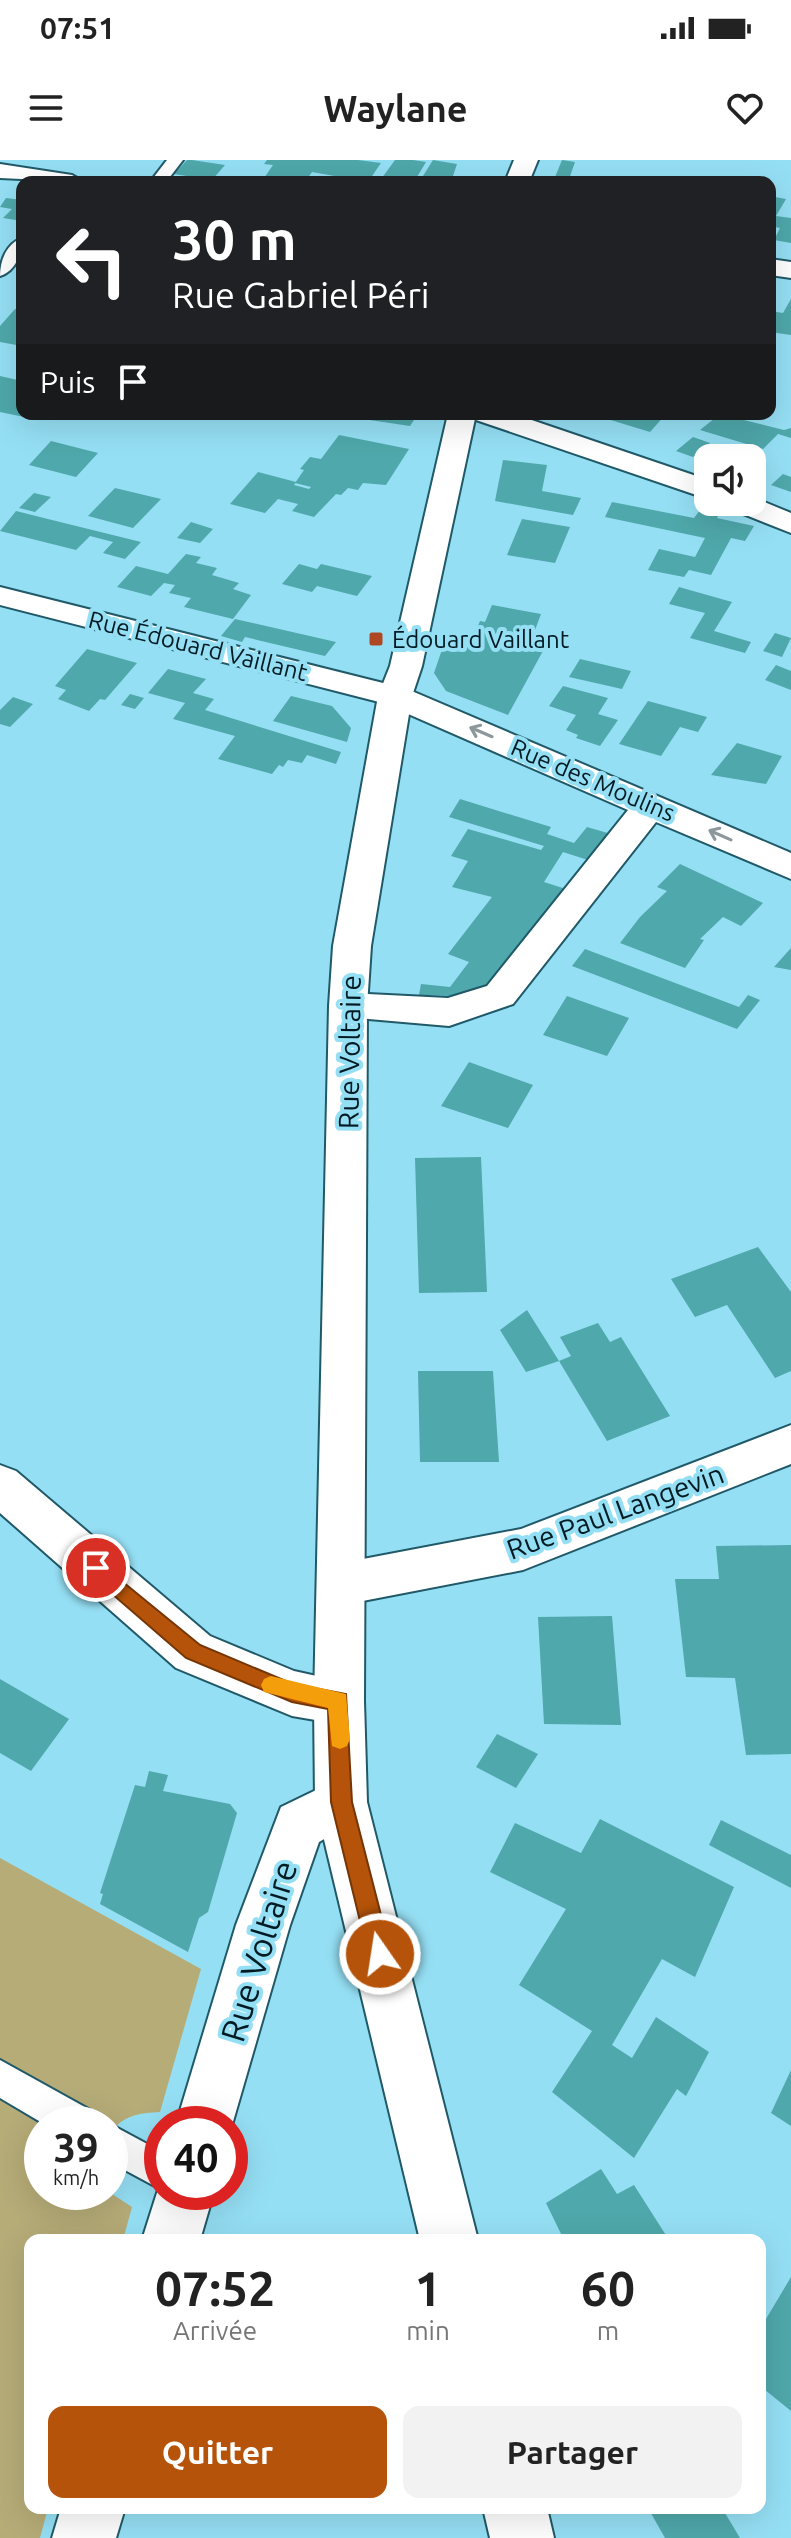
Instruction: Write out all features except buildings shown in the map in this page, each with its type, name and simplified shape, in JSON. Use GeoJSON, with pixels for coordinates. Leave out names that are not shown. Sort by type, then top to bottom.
{"type":"FeatureCollection","features":[{"type":"Feature","properties":{"kind":"street"},"geometry":{"type":"LineString","coordinates":[[0,171],[32,176]]}},
{"type":"Feature","properties":{"kind":"street","name":"Rue Voltaire"},"geometry":{"type":"LineString","coordinates":[[448,2234],[341,1802],[339,1701],[348,1006],[352,946],[395,696],[406,666],[461,420]]}},
{"type":"Feature","properties":{"kind":"street"},"geometry":{"type":"LineString","coordinates":[[504,420],[694,485]]}},
{"type":"Feature","properties":{"kind":"street"},"geometry":{"type":"LineString","coordinates":[[766,513],[791,524]]}},
{"type":"Feature","properties":{"kind":"street","name":"Rue Édouard Vaillant"},"geometry":{"type":"LineString","coordinates":[[0,596],[395,696]]}},
{"type":"Feature","properties":{"kind":"street","name":"Rue des Moulins"},"geometry":{"type":"LineString","coordinates":[[395,696],[791,867]]}},
{"type":"Feature","properties":{"kind":"street"},"geometry":{"type":"LineString","coordinates":[[348,1006],[449,1012],[500,995],[651,804]]}},
{"type":"Feature","properties":{"kind":"street","name":"Rue Paul Langevin"},"geometry":{"type":"LineString","coordinates":[[342,1584],[523,1549],[791,1444]]}},
{"type":"Feature","properties":{"kind":"street"},"geometry":{"type":"LineString","coordinates":[[0,1485],[193,1652],[292,1693],[339,1701]]}},
{"type":"Feature","properties":{"kind":"street","name":"Rue Voltaire"},"geometry":{"type":"LineString","coordinates":[[210,2106],[263,1925],[299,1825],[341,1802]]}},
{"type":"Feature","properties":{"kind":"street"},"geometry":{"type":"LineString","coordinates":[[173,2234],[180,2210]]}},
{"type":"Feature","properties":{"kind":"street"},"geometry":{"type":"LineString","coordinates":[[84,2538],[91,2514]]}},
{"type":"Feature","properties":{"kind":"street"},"geometry":{"type":"LineString","coordinates":[[516,2514],[522,2538]]}},
{"type":"Feature","properties":{"kind":"lane"},"geometry":{"type":"LineString","coordinates":[[163,176],[175,160]]}},
{"type":"Feature","properties":{"kind":"lane"},"geometry":{"type":"LineString","coordinates":[[0,271],[16,251]]}},
{"type":"Feature","properties":{"kind":"lane"},"geometry":{"type":"LineString","coordinates":[[0,2078],[48,2106]]}},
{"type":"Feature","properties":{"kind":"shaded area"},"geometry":{"type":"Polygon","coordinates":[[[0,1858],[201,1969],[162,2106],[144,2106],[144,2113],[128,2118],[128,2106],[24,2106],[24,2210],[128,2210],[128,2204],[132,2207],[125,2234],[24,2234],[24,2514],[46,2514],[40,2538],[0,2538],[0,1858]]]}},
{"type":"Feature","properties":{"kind":"slow traffic"},"geometry":{"type":"LineString","coordinates":[[271,1685],[292,1693],[339,1701],[340,1739]]}},
{"type":"Feature","properties":{"kind":"place","name":"Édouard Vaillant"},"geometry":{"type":"Point","coordinates":[376,639]}},
{"type":"Feature","properties":{"kind":"route"},"geometry":{"type":"LineString","coordinates":[[96,1568],[193,1652],[292,1693],[339,1701],[341,1802],[380,1954]]}}]}
